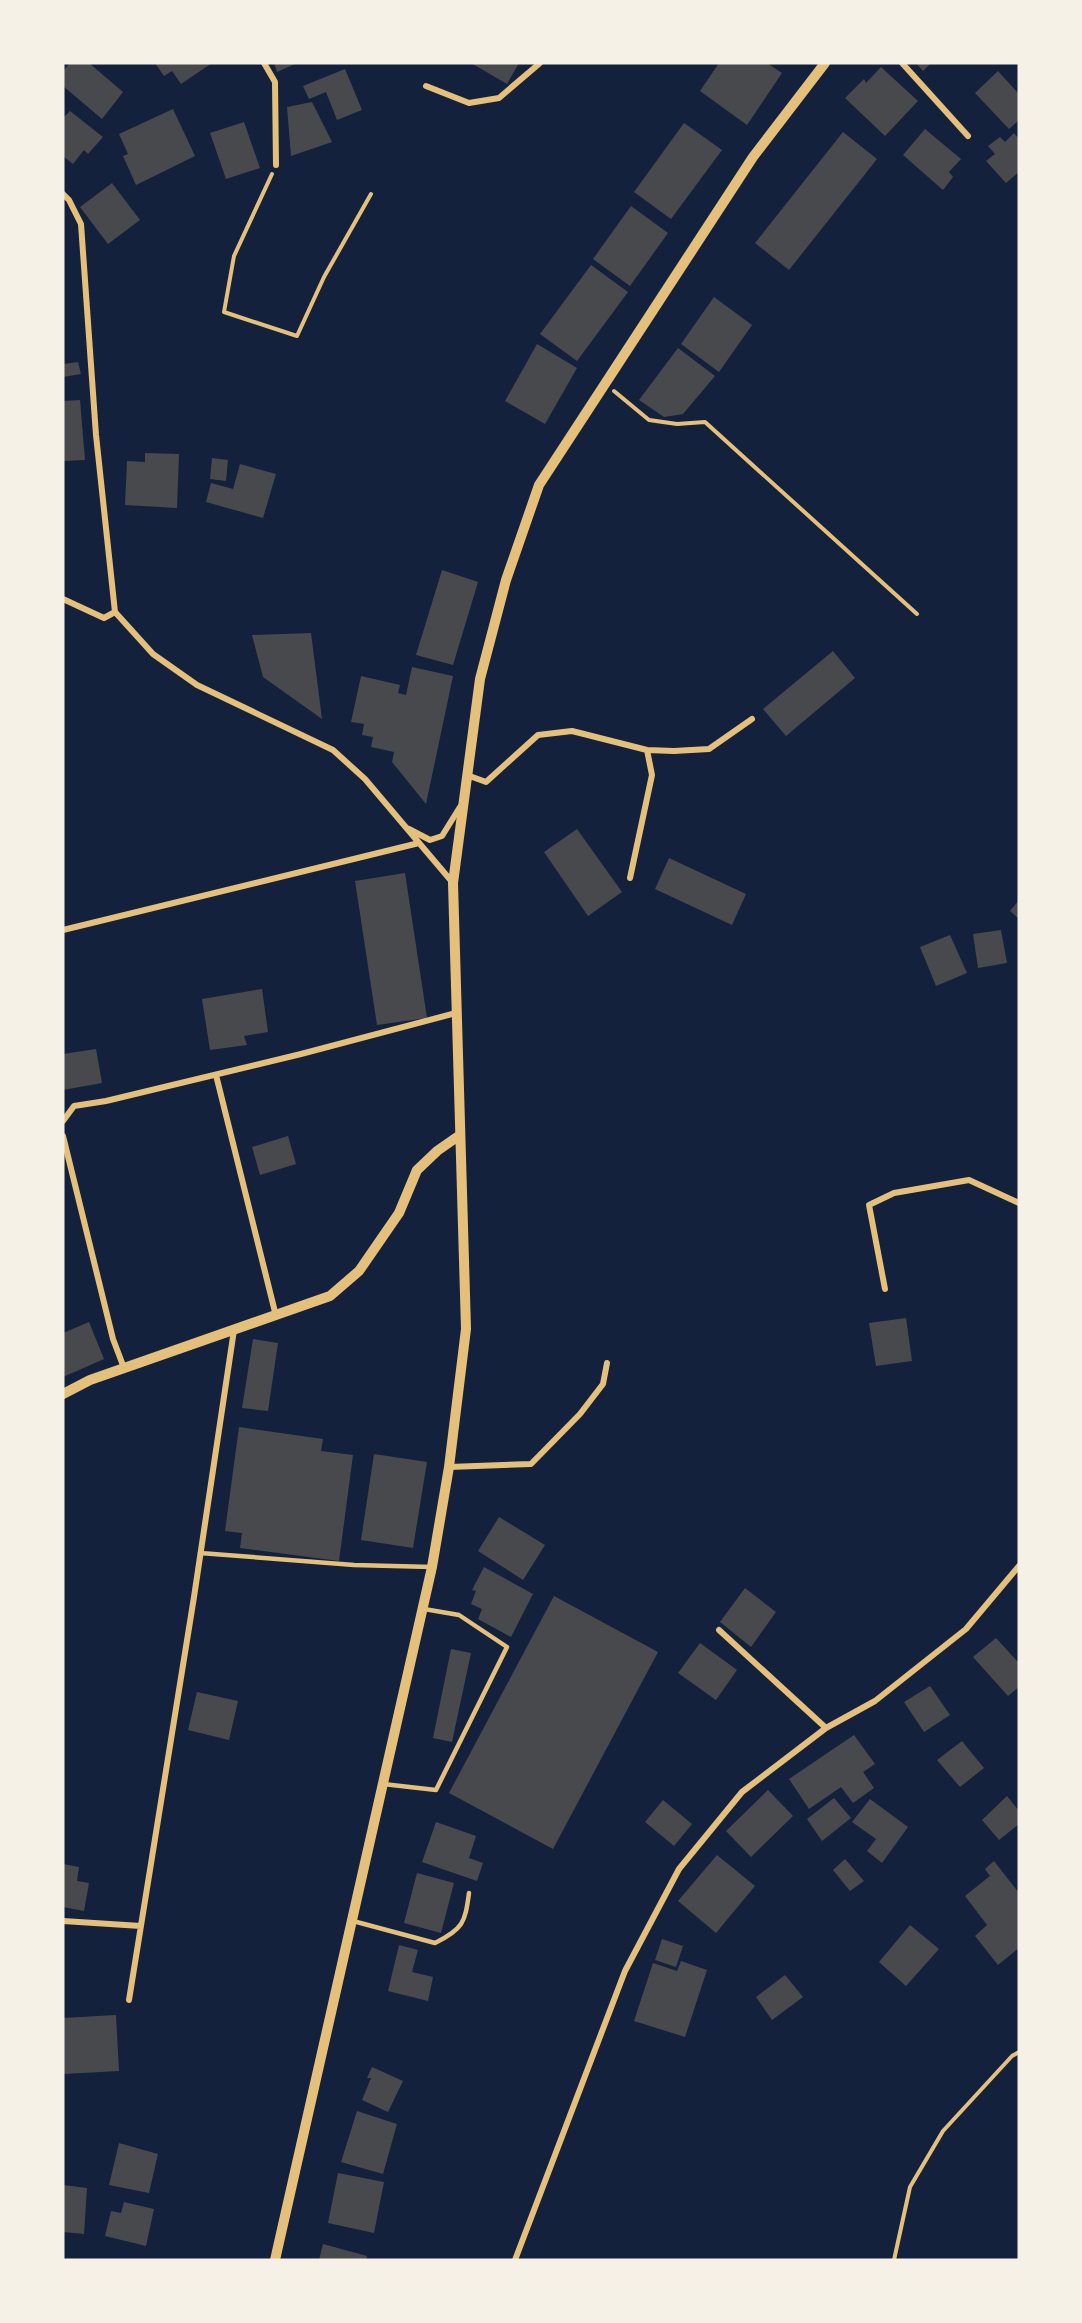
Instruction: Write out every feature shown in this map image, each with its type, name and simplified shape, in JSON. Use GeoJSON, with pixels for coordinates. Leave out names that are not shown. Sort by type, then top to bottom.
{"type":"FeatureCollection","features":[{"type":"Feature","properties":{"kind":"street"},"geometry":{"type":"LineString","coordinates":[[264,63],[274,82],[276,165]]}},
{"type":"Feature","properties":{"kind":"street"},"geometry":{"type":"LineString","coordinates":[[426,86],[469,103],[499,98],[540,63]]}},
{"type":"Feature","properties":{"kind":"street"},"geometry":{"type":"LineString","coordinates":[[902,63],[968,136]]}},
{"type":"Feature","properties":{"kind":"street"},"geometry":{"type":"LineString","coordinates":[[275,2260],[423,1609],[449,1467],[465,1329],[453,883],[480,679],[506,580],[538,485],[753,158],[823,64]]}},
{"type":"Feature","properties":{"kind":"street"},"geometry":{"type":"LineString","coordinates":[[63,194],[69,200],[81,224],[96,435],[115,612],[153,654],[197,685],[333,750],[365,779],[453,883]]}},
{"type":"Feature","properties":{"kind":"street"},"geometry":{"type":"LineString","coordinates":[[63,599],[104,618],[115,612]]}},
{"type":"Feature","properties":{"kind":"street"},"geometry":{"type":"LineString","coordinates":[[467,775],[486,782],[538,735],[572,730],[647,750],[709,749],[752,720]]}},
{"type":"Feature","properties":{"kind":"street"},"geometry":{"type":"LineString","coordinates":[[630,878],[652,775],[647,750]]}},
{"type":"Feature","properties":{"kind":"street"},"geometry":{"type":"LineString","coordinates":[[405,826],[430,840],[442,836],[463,801]]}},
{"type":"Feature","properties":{"kind":"street"},"geometry":{"type":"LineString","coordinates":[[63,930],[419,843]]}},
{"type":"Feature","properties":{"kind":"street"},"geometry":{"type":"LineString","coordinates":[[63,1122],[74,1106],[106,1101],[216,1075],[456,1013]]}},
{"type":"Feature","properties":{"kind":"street"},"geometry":{"type":"LineString","coordinates":[[216,1075],[276,1316]]}},
{"type":"Feature","properties":{"kind":"street"},"geometry":{"type":"LineString","coordinates":[[63,1136],[113,1339],[124,1368]]}},
{"type":"Feature","properties":{"kind":"street"},"geometry":{"type":"LineString","coordinates":[[63,1394],[90,1380],[330,1296],[359,1271],[399,1213],[417,1170],[437,1151],[460,1136]]}},
{"type":"Feature","properties":{"kind":"street"},"geometry":{"type":"LineString","coordinates":[[885,1289],[869,1205],[894,1193],[969,1180],[1019,1203]]}},
{"type":"Feature","properties":{"kind":"street"},"geometry":{"type":"LineString","coordinates":[[129,2000],[234,1330]]}},
{"type":"Feature","properties":{"kind":"street"},"geometry":{"type":"LineString","coordinates":[[449,1467],[531,1464],[580,1414],[603,1384],[607,1363]]}},
{"type":"Feature","properties":{"kind":"street"},"geometry":{"type":"LineString","coordinates":[[515,2260],[625,1971],[679,1869],[742,1792],[826,1728],[875,1701],[966,1629],[1019,1566]]}},
{"type":"Feature","properties":{"kind":"street"},"geometry":{"type":"LineString","coordinates":[[719,1630],[826,1728]]}},
{"type":"Feature","properties":{"kind":"street"},"geometry":{"type":"LineString","coordinates":[[63,1921],[141,1926]]}},
{"type":"Feature","properties":{"kind":"lane"},"geometry":{"type":"LineString","coordinates":[[200,1553],[432,1567]]}},
{"type":"Feature","properties":{"kind":"lane"},"geometry":{"type":"LineString","coordinates":[[383,1784],[436,1790],[507,1647],[459,1615],[423,1609]]}},
{"type":"Feature","properties":{"kind":"lane"},"geometry":{"type":"LineString","coordinates":[[352,1920],[435,1943],[453,1934],[466,1918],[469,1893]]}},
{"type":"Feature","properties":{"kind":"path"},"geometry":{"type":"LineString","coordinates":[[276,165],[234,256],[224,312],[297,336],[324,277],[371,194]]}},
{"type":"Feature","properties":{"kind":"path"},"geometry":{"type":"LineString","coordinates":[[605,383],[649,420],[677,424],[705,422],[917,614]]}},
{"type":"Feature","properties":{"kind":"path"},"geometry":{"type":"LineString","coordinates":[[894,2260],[910,2187],[943,2131],[1012,2056],[1019,2052]]}},
{"type":"Feature","properties":{"kind":"building"},"geometry":{"type":"Polygon","coordinates":[[[70,63],[89,63],[123,92],[102,119],[63,86],[63,71],[70,63]]]}},
{"type":"Feature","properties":{"kind":"building"},"geometry":{"type":"Polygon","coordinates":[[[155,63],[212,63],[181,84],[172,71],[164,76],[155,63]]]}},
{"type":"Feature","properties":{"kind":"building"},"geometry":{"type":"Polygon","coordinates":[[[274,63],[297,63],[277,72],[274,63]]]}},
{"type":"Feature","properties":{"kind":"building"},"geometry":{"type":"Polygon","coordinates":[[[471,63],[519,63],[507,84],[471,63]]]}},
{"type":"Feature","properties":{"kind":"building"},"geometry":{"type":"Polygon","coordinates":[[[719,63],[767,63],[782,73],[747,125],[700,91],[719,63]]]}},
{"type":"Feature","properties":{"kind":"building"},"geometry":{"type":"Polygon","coordinates":[[[916,63],[931,63],[923,71],[916,63]]]}},
{"type":"Feature","properties":{"kind":"building"},"geometry":{"type":"Polygon","coordinates":[[[881,67],[918,101],[885,136],[845,98],[864,79],[866,83],[881,67]]]}},
{"type":"Feature","properties":{"kind":"building"},"geometry":{"type":"Polygon","coordinates":[[[345,69],[362,110],[337,120],[326,92],[309,99],[303,86],[345,69]]]}},
{"type":"Feature","properties":{"kind":"building"},"geometry":{"type":"Polygon","coordinates":[[[998,71],[1019,94],[1019,120],[1009,129],[975,93],[998,71]]]}},
{"type":"Feature","properties":{"kind":"building"},"geometry":{"type":"Polygon","coordinates":[[[312,102],[332,142],[291,156],[287,107],[312,102]]]}},
{"type":"Feature","properties":{"kind":"building"},"geometry":{"type":"Polygon","coordinates":[[[173,109],[195,156],[136,185],[123,156],[128,154],[119,134],[173,109]]]}},
{"type":"Feature","properties":{"kind":"building"},"geometry":{"type":"Polygon","coordinates":[[[70,111],[103,137],[88,154],[84,150],[73,164],[63,156],[63,118],[70,111]]]}},
{"type":"Feature","properties":{"kind":"building"},"geometry":{"type":"Polygon","coordinates":[[[244,122],[260,168],[226,179],[210,133],[244,122]]]}},
{"type":"Feature","properties":{"kind":"building"},"geometry":{"type":"Polygon","coordinates":[[[684,123],[722,150],[671,219],[634,192],[684,123]]]}},
{"type":"Feature","properties":{"kind":"building"},"geometry":{"type":"Polygon","coordinates":[[[925,129],[961,159],[949,172],[953,177],[943,190],[903,155],[925,129]]]}},
{"type":"Feature","properties":{"kind":"building"},"geometry":{"type":"Polygon","coordinates":[[[843,132],[877,159],[789,270],[755,243],[843,132]]]}},
{"type":"Feature","properties":{"kind":"building"},"geometry":{"type":"Polygon","coordinates":[[[1014,133],[1019,139],[1019,172],[1006,183],[986,161],[995,154],[988,146],[1000,137],[1005,142],[1014,133]]]}},
{"type":"Feature","properties":{"kind":"building"},"geometry":{"type":"Polygon","coordinates":[[[112,183],[140,220],[108,244],[80,207],[112,183]]]}},
{"type":"Feature","properties":{"kind":"building"},"geometry":{"type":"Polygon","coordinates":[[[631,206],[668,233],[630,286],[593,259],[631,206]]]}},
{"type":"Feature","properties":{"kind":"building"},"geometry":{"type":"Polygon","coordinates":[[[591,265],[628,292],[577,361],[540,334],[591,265]]]}},
{"type":"Feature","properties":{"kind":"building"},"geometry":{"type":"Polygon","coordinates":[[[714,297],[752,325],[719,372],[681,344],[714,297]]]}},
{"type":"Feature","properties":{"kind":"building"},"geometry":{"type":"Polygon","coordinates":[[[537,344],[577,368],[545,424],[505,401],[537,344]]]}},
{"type":"Feature","properties":{"kind":"building"},"geometry":{"type":"Polygon","coordinates":[[[678,348],[715,376],[683,414],[664,417],[639,400],[678,348]]]}},
{"type":"Feature","properties":{"kind":"building"},"geometry":{"type":"Polygon","coordinates":[[[78,362],[81,374],[63,377],[63,364],[78,362]]]}},
{"type":"Feature","properties":{"kind":"building"},"geometry":{"type":"Polygon","coordinates":[[[80,400],[85,460],[63,461],[63,401],[80,400]]]}},
{"type":"Feature","properties":{"kind":"building"},"geometry":{"type":"Polygon","coordinates":[[[145,453],[179,454],[177,508],[125,505],[127,461],[145,462],[145,453]]]}},
{"type":"Feature","properties":{"kind":"building"},"geometry":{"type":"Polygon","coordinates":[[[212,458],[228,460],[226,481],[210,479],[212,458]]]}},
{"type":"Feature","properties":{"kind":"building"},"geometry":{"type":"Polygon","coordinates":[[[240,464],[276,474],[263,518],[206,502],[211,483],[233,489],[240,464]]]}},
{"type":"Feature","properties":{"kind":"building"},"geometry":{"type":"Polygon","coordinates":[[[442,570],[478,582],[453,665],[416,655],[442,570]]]}},
{"type":"Feature","properties":{"kind":"building"},"geometry":{"type":"Polygon","coordinates":[[[311,633],[322,719],[263,677],[252,635],[311,633]]]}},
{"type":"Feature","properties":{"kind":"building"},"geometry":{"type":"Polygon","coordinates":[[[833,651],[855,678],[786,736],[763,709],[833,651]]]}},
{"type":"Feature","properties":{"kind":"building"},"geometry":{"type":"Polygon","coordinates":[[[412,667],[453,676],[426,804],[392,762],[394,752],[371,747],[373,737],[362,735],[364,724],[351,722],[361,676],[400,685],[398,693],[406,695],[412,667]]]}},
{"type":"Feature","properties":{"kind":"building"},"geometry":{"type":"Polygon","coordinates":[[[577,829],[622,892],[588,916],[544,852],[577,829]]]}},
{"type":"Feature","properties":{"kind":"building"},"geometry":{"type":"Polygon","coordinates":[[[669,858],[746,894],[732,925],[655,889],[669,858]]]}},
{"type":"Feature","properties":{"kind":"building"},"geometry":{"type":"Polygon","coordinates":[[[405,873],[427,1018],[377,1025],[355,881],[405,873]]]}},
{"type":"Feature","properties":{"kind":"building"},"geometry":{"type":"Polygon","coordinates":[[[1019,900],[1019,919],[1010,911],[1019,900]]]}},
{"type":"Feature","properties":{"kind":"building"},"geometry":{"type":"Polygon","coordinates":[[[1001,930],[1007,963],[978,968],[973,934],[1001,930]]]}},
{"type":"Feature","properties":{"kind":"building"},"geometry":{"type":"Polygon","coordinates":[[[950,935],[967,973],[936,986],[920,947],[950,935]]]}},
{"type":"Feature","properties":{"kind":"building"},"geometry":{"type":"Polygon","coordinates":[[[262,989],[268,1032],[244,1036],[247,1045],[210,1050],[202,999],[262,989]]]}},
{"type":"Feature","properties":{"kind":"building"},"geometry":{"type":"Polygon","coordinates":[[[96,1049],[102,1083],[63,1090],[63,1054],[96,1049]]]}},
{"type":"Feature","properties":{"kind":"building"},"geometry":{"type":"Polygon","coordinates":[[[288,1136],[296,1164],[260,1175],[252,1147],[288,1136]]]}},
{"type":"Feature","properties":{"kind":"building"},"geometry":{"type":"Polygon","coordinates":[[[906,1318],[912,1361],[876,1366],[869,1323],[906,1318]]]}},
{"type":"Feature","properties":{"kind":"building"},"geometry":{"type":"Polygon","coordinates":[[[89,1322],[104,1359],[63,1377],[63,1333],[89,1322]]]}},
{"type":"Feature","properties":{"kind":"building"},"geometry":{"type":"Polygon","coordinates":[[[253,1339],[278,1343],[268,1411],[242,1408],[253,1339]]]}},
{"type":"Feature","properties":{"kind":"building"},"geometry":{"type":"Polygon","coordinates":[[[239,1427],[323,1439],[321,1451],[353,1455],[339,1561],[240,1548],[242,1533],[225,1531],[239,1427]]]}},
{"type":"Feature","properties":{"kind":"building"},"geometry":{"type":"Polygon","coordinates":[[[374,1454],[427,1462],[413,1548],[361,1540],[374,1454]]]}},
{"type":"Feature","properties":{"kind":"building"},"geometry":{"type":"Polygon","coordinates":[[[499,1517],[545,1545],[523,1580],[478,1551],[499,1517]]]}},
{"type":"Feature","properties":{"kind":"building"},"geometry":{"type":"Polygon","coordinates":[[[484,1567],[533,1594],[511,1637],[478,1619],[482,1609],[471,1604],[476,1591],[472,1590],[484,1567]]]}},
{"type":"Feature","properties":{"kind":"building"},"geometry":{"type":"Polygon","coordinates":[[[745,1588],[776,1612],[751,1647],[720,1622],[745,1588]]]}},
{"type":"Feature","properties":{"kind":"building"},"geometry":{"type":"Polygon","coordinates":[[[554,1596],[658,1652],[553,1849],[449,1793],[554,1596]]]}},
{"type":"Feature","properties":{"kind":"building"},"geometry":{"type":"Polygon","coordinates":[[[996,1638],[1019,1663],[1019,1687],[1008,1696],[973,1657],[996,1638]]]}},
{"type":"Feature","properties":{"kind":"building"},"geometry":{"type":"Polygon","coordinates":[[[700,1643],[737,1670],[716,1700],[678,1673],[700,1643]]]}},
{"type":"Feature","properties":{"kind":"building"},"geometry":{"type":"Polygon","coordinates":[[[451,1649],[471,1653],[452,1742],[433,1738],[451,1649]]]}},
{"type":"Feature","properties":{"kind":"building"},"geometry":{"type":"Polygon","coordinates":[[[930,1686],[950,1715],[924,1732],[904,1702],[930,1686]]]}},
{"type":"Feature","properties":{"kind":"building"},"geometry":{"type":"Polygon","coordinates":[[[197,1692],[238,1701],[229,1740],[188,1730],[197,1692]]]}},
{"type":"Feature","properties":{"kind":"building"},"geometry":{"type":"Polygon","coordinates":[[[854,1735],[875,1764],[863,1772],[874,1788],[853,1803],[841,1787],[809,1809],[789,1779],[854,1735]]]}},
{"type":"Feature","properties":{"kind":"building"},"geometry":{"type":"Polygon","coordinates":[[[962,1741],[984,1768],[960,1787],[937,1760],[962,1741]]]}},
{"type":"Feature","properties":{"kind":"building"},"geometry":{"type":"Polygon","coordinates":[[[768,1790],[793,1816],[751,1857],[726,1831],[768,1790]]]}},
{"type":"Feature","properties":{"kind":"building"},"geometry":{"type":"Polygon","coordinates":[[[1007,1796],[1019,1811],[1019,1824],[999,1840],[982,1820],[1007,1796]]]}},
{"type":"Feature","properties":{"kind":"building"},"geometry":{"type":"Polygon","coordinates":[[[834,1798],[851,1818],[822,1841],[807,1819],[834,1798]]]}},
{"type":"Feature","properties":{"kind":"building"},"geometry":{"type":"Polygon","coordinates":[[[870,1799],[908,1827],[882,1863],[867,1851],[876,1839],[852,1822],[870,1799]]]}},
{"type":"Feature","properties":{"kind":"building"},"geometry":{"type":"Polygon","coordinates":[[[663,1800],[692,1824],[674,1846],[645,1822],[663,1800]]]}},
{"type":"Feature","properties":{"kind":"building"},"geometry":{"type":"Polygon","coordinates":[[[436,1822],[476,1836],[469,1858],[483,1863],[477,1881],[422,1862],[436,1822]]]}},
{"type":"Feature","properties":{"kind":"building"},"geometry":{"type":"Polygon","coordinates":[[[717,1855],[755,1886],[716,1933],[678,1901],[717,1855]]]}},
{"type":"Feature","properties":{"kind":"building"},"geometry":{"type":"Polygon","coordinates":[[[845,1859],[864,1881],[850,1891],[833,1870],[845,1859]]]}},
{"type":"Feature","properties":{"kind":"building"},"geometry":{"type":"Polygon","coordinates":[[[994,1861],[1019,1893],[1019,1948],[998,1965],[975,1936],[987,1925],[965,1896],[990,1876],[985,1869],[994,1861]]]}},
{"type":"Feature","properties":{"kind":"building"},"geometry":{"type":"Polygon","coordinates":[[[63,1864],[79,1867],[77,1881],[89,1883],[84,1911],[63,1907],[63,1864]]]}},
{"type":"Feature","properties":{"kind":"building"},"geometry":{"type":"Polygon","coordinates":[[[417,1873],[454,1883],[441,1933],[404,1923],[417,1873]]]}},
{"type":"Feature","properties":{"kind":"building"},"geometry":{"type":"Polygon","coordinates":[[[910,1925],[939,1949],[906,1986],[879,1962],[910,1925]]]}},
{"type":"Feature","properties":{"kind":"building"},"geometry":{"type":"Polygon","coordinates":[[[662,1939],[683,1946],[676,1967],[655,1960],[662,1939]]]}},
{"type":"Feature","properties":{"kind":"building"},"geometry":{"type":"Polygon","coordinates":[[[399,1945],[418,1950],[412,1972],[433,1977],[428,2001],[388,1991],[399,1945]]]}},
{"type":"Feature","properties":{"kind":"building"},"geometry":{"type":"Polygon","coordinates":[[[681,1961],[707,1970],[685,2037],[634,2021],[653,1963],[677,1971],[681,1961]]]}},
{"type":"Feature","properties":{"kind":"building"},"geometry":{"type":"Polygon","coordinates":[[[785,1975],[803,1997],[772,2020],[756,1997],[785,1975]]]}},
{"type":"Feature","properties":{"kind":"building"},"geometry":{"type":"Polygon","coordinates":[[[116,2015],[119,2071],[64,2074],[63,2018],[116,2015]]]}},
{"type":"Feature","properties":{"kind":"building"},"geometry":{"type":"Polygon","coordinates":[[[372,2067],[403,2081],[388,2112],[362,2100],[371,2078],[367,2078],[372,2067]]]}},
{"type":"Feature","properties":{"kind":"building"},"geometry":{"type":"Polygon","coordinates":[[[357,2111],[397,2124],[383,2174],[341,2162],[357,2111]]]}},
{"type":"Feature","properties":{"kind":"building"},"geometry":{"type":"Polygon","coordinates":[[[119,2143],[158,2154],[149,2193],[109,2185],[119,2143]]]}},
{"type":"Feature","properties":{"kind":"building"},"geometry":{"type":"Polygon","coordinates":[[[338,2173],[384,2182],[374,2233],[328,2223],[338,2173]]]}},
{"type":"Feature","properties":{"kind":"building"},"geometry":{"type":"Polygon","coordinates":[[[63,2185],[87,2188],[84,2234],[63,2232],[63,2185]]]}},
{"type":"Feature","properties":{"kind":"building"},"geometry":{"type":"Polygon","coordinates":[[[124,2202],[154,2209],[146,2246],[105,2236],[111,2211],[121,2213],[124,2202]]]}},
{"type":"Feature","properties":{"kind":"building"},"geometry":{"type":"Polygon","coordinates":[[[323,2244],[367,2256],[366,2260],[319,2260],[323,2244]]]}}]}
